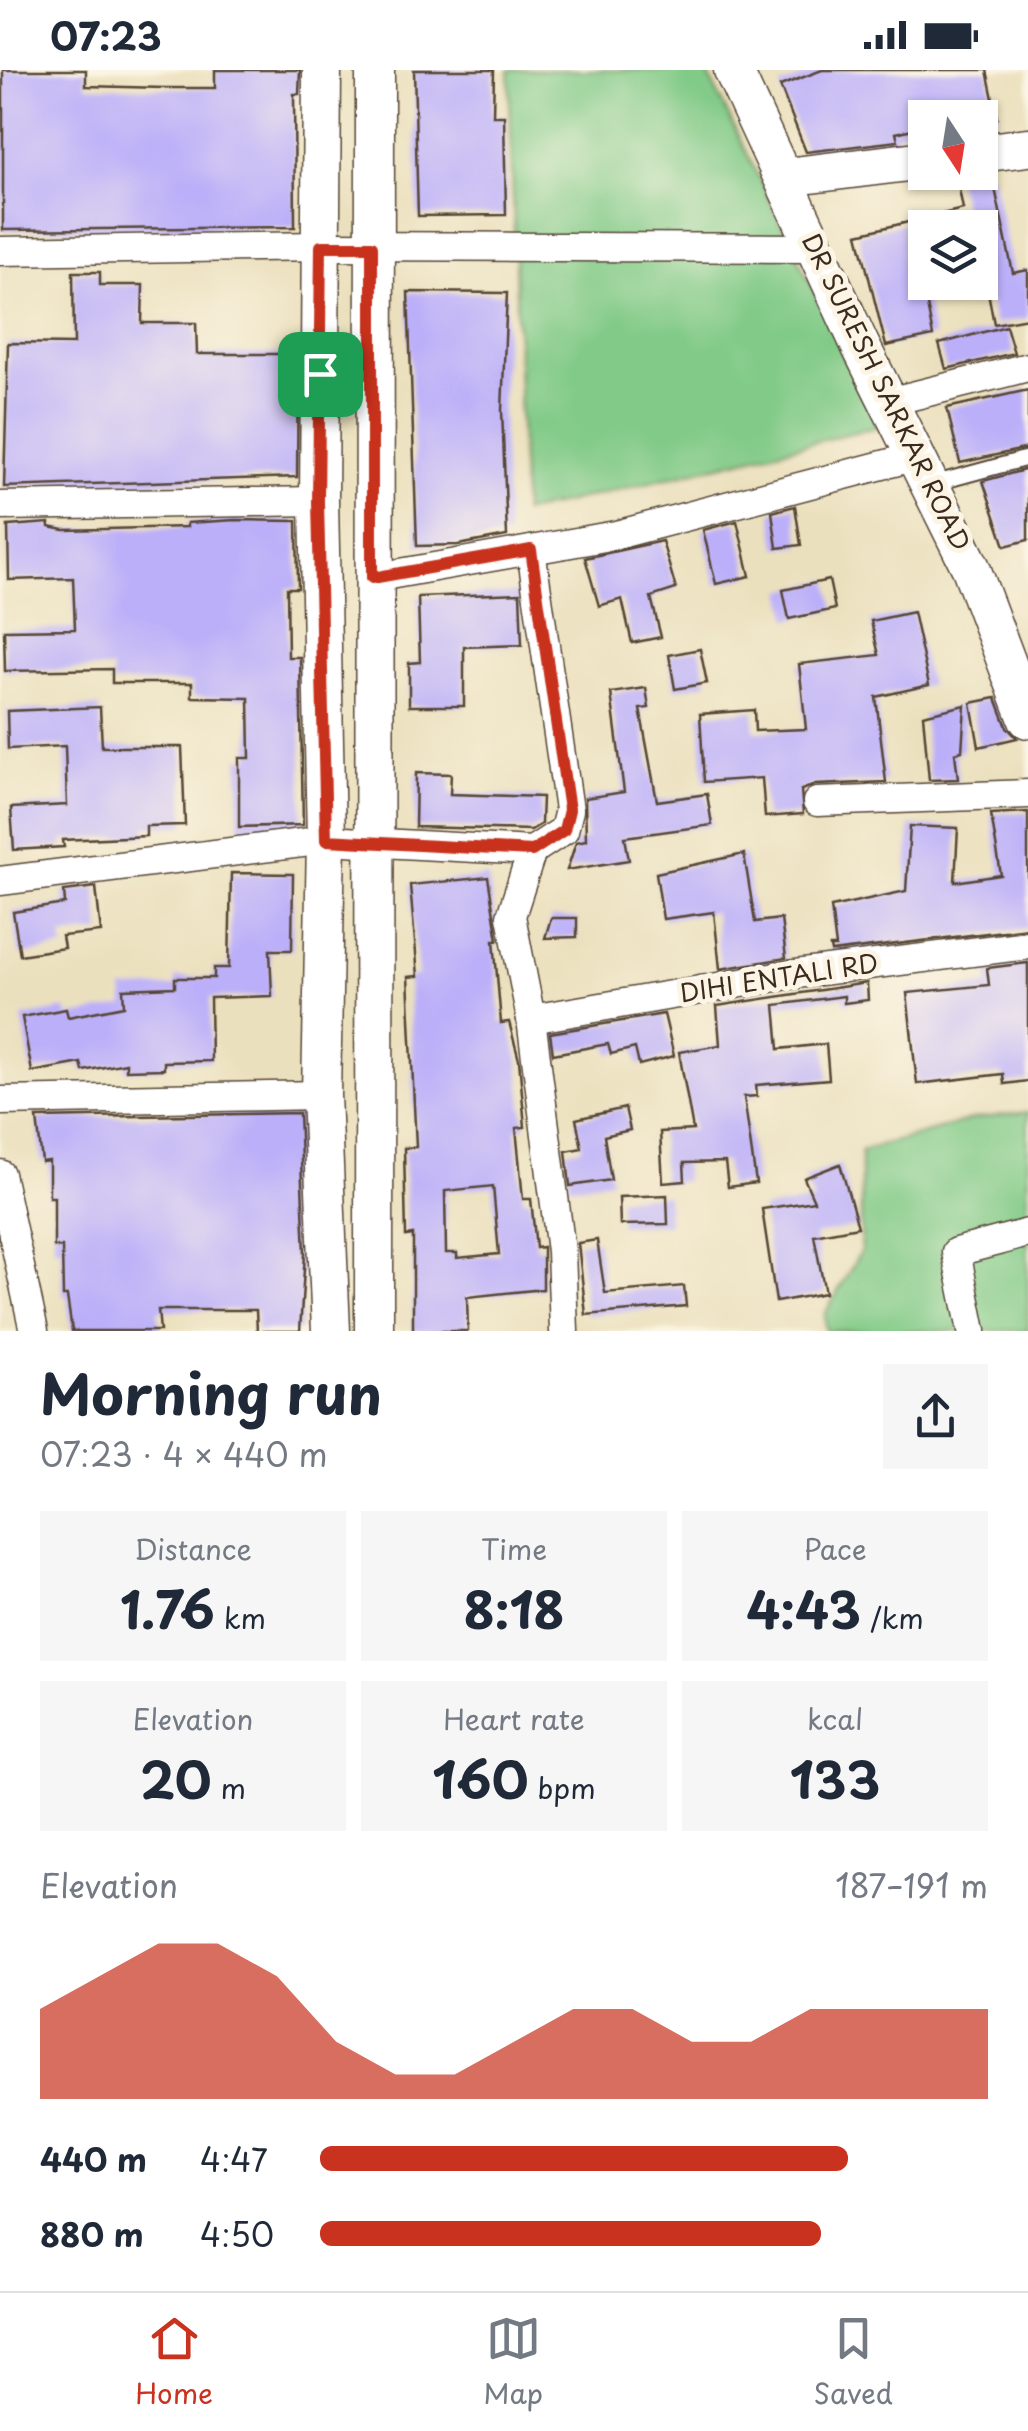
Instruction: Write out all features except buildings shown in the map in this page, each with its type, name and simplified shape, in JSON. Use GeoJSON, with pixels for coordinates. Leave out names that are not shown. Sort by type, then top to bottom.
{"type":"FeatureCollection","features":[{"type":"Feature","properties":{"kind":"main road"},"geometry":{"type":"LineString","coordinates":[[322,70],[318,502],[326,840],[321,1095],[331,1331]]}},
{"type":"Feature","properties":{"kind":"main road"},"geometry":{"type":"LineString","coordinates":[[374,1331],[375,70]]}},
{"type":"Feature","properties":{"kind":"main road","name":"DR SURESH SARKAR ROAD"},"geometry":{"type":"LineString","coordinates":[[733,70],[786,176],[888,402],[971,568],[1025,701]]}},
{"type":"Feature","properties":{"kind":"main road"},"geometry":{"type":"LineString","coordinates":[[998,151],[1028,147]]}},
{"type":"Feature","properties":{"kind":"main road"},"geometry":{"type":"LineString","coordinates":[[786,176],[908,162]]}},
{"type":"Feature","properties":{"kind":"street"},"geometry":{"type":"LineString","coordinates":[[0,251],[321,246],[501,250],[816,248]]}},
{"type":"Feature","properties":{"kind":"street"},"geometry":{"type":"LineString","coordinates":[[888,402],[1028,367]]}},
{"type":"Feature","properties":{"kind":"street"},"geometry":{"type":"LineString","coordinates":[[372,578],[616,535],[924,470]]}},
{"type":"Feature","properties":{"kind":"street"},"geometry":{"type":"LineString","coordinates":[[0,506],[318,502]]}},
{"type":"Feature","properties":{"kind":"street"},"geometry":{"type":"LineString","coordinates":[[0,881],[326,840],[532,851],[564,830],[569,810],[531,550]]}},
{"type":"Feature","properties":{"kind":"street"},"geometry":{"type":"LineString","coordinates":[[817,802],[1028,794]]}},
{"type":"Feature","properties":{"kind":"street"},"geometry":{"type":"LineString","coordinates":[[532,851],[511,916],[532,1019],[561,1251],[564,1331]]}},
{"type":"Feature","properties":{"kind":"street","name":"DIHI ENTALI RD"},"geometry":{"type":"LineString","coordinates":[[532,1019],[788,975],[1028,946]]}},
{"type":"Feature","properties":{"kind":"street"},"geometry":{"type":"LineString","coordinates":[[0,1101],[321,1095]]}},
{"type":"Feature","properties":{"kind":"street"},"geometry":{"type":"LineString","coordinates":[[0,1174],[34,1331]]}},
{"type":"Feature","properties":{"kind":"street"},"geometry":{"type":"LineString","coordinates":[[972,1331],[956,1252],[1028,1233]]}},
{"type":"Feature","properties":{"kind":"lane"},"geometry":{"type":"LineString","coordinates":[[924,470],[1028,458]]}},
{"type":"Feature","properties":{"kind":"green space"},"geometry":{"type":"Polygon","coordinates":[[[509,70],[706,70],[880,426],[523,513],[509,70]]]}},
{"type":"Feature","properties":{"kind":"green space"},"geometry":{"type":"Polygon","coordinates":[[[1028,1112],[1028,1331],[826,1331],[825,1314],[861,1251],[861,1151],[975,1119],[1028,1112]]]}},
{"type":"Feature","properties":{"kind":"route"},"geometry":{"type":"LineString","coordinates":[[321,246],[372,246],[372,578],[531,550],[569,810],[564,830],[532,851],[326,840],[318,502],[320,374],[321,246]]}}]}
